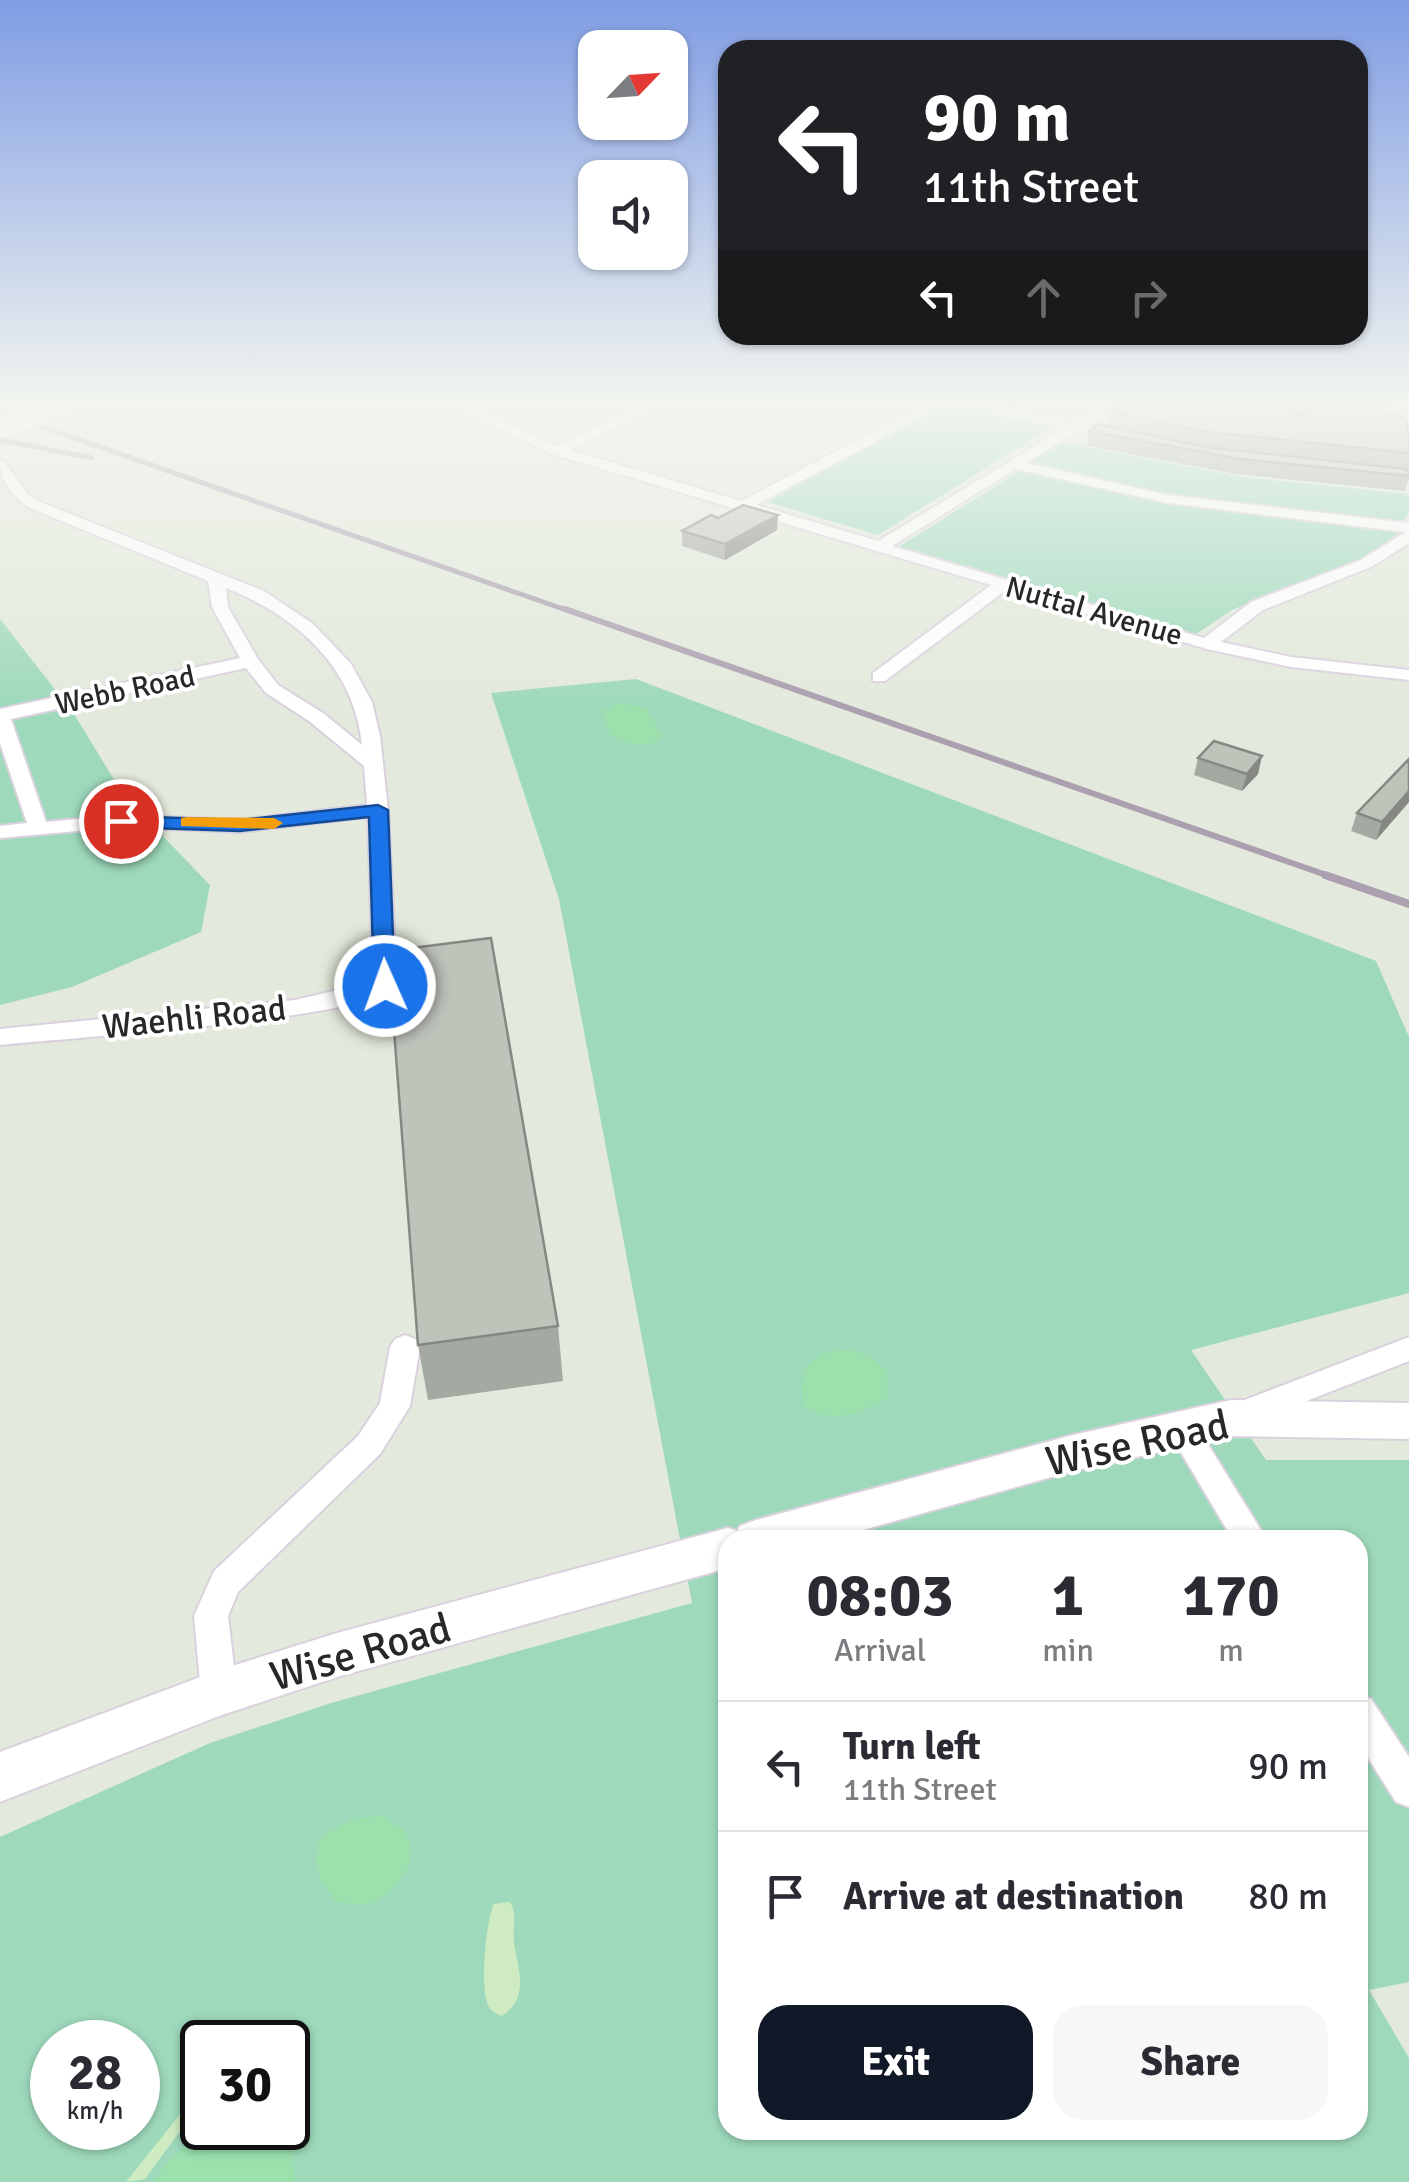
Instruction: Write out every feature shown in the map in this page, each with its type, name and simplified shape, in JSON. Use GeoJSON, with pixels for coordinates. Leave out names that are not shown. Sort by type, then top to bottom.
{"type":"FeatureCollection","features":[{"type":"Feature","properties":{"kind":"street"},"geometry":{"type":"LineString","coordinates":[[0,832],[169,820],[240,826],[378,810],[363,702],[334,653],[288,612],[216,577],[35,503]]}},
{"type":"Feature","properties":{"kind":"street","name":"Nuttal Avenue"},"geometry":{"type":"LineString","coordinates":[[732,503],[1207,644],[1291,662],[1409,676]]}},
{"type":"Feature","properties":{"kind":"street"},"geometry":{"type":"LineString","coordinates":[[743,506],[749,503]]}},
{"type":"Feature","properties":{"kind":"street"},"geometry":{"type":"LineString","coordinates":[[879,546],[948,503]]}},
{"type":"Feature","properties":{"kind":"street"},"geometry":{"type":"LineString","coordinates":[[1196,503],[1409,532]]}},
{"type":"Feature","properties":{"kind":"street"},"geometry":{"type":"LineString","coordinates":[[1207,644],[1257,606],[1367,562],[1409,532]]}},
{"type":"Feature","properties":{"kind":"street"},"geometry":{"type":"LineString","coordinates":[[216,577],[220,606],[250,661],[272,690],[316,717],[374,764]]}},
{"type":"Feature","properties":{"kind":"street"},"geometry":{"type":"LineString","coordinates":[[879,677],[1004,584]]}},
{"type":"Feature","properties":{"kind":"street","name":"Webb Road"},"geometry":{"type":"LineString","coordinates":[[0,716],[206,674],[250,661]]}},
{"type":"Feature","properties":{"kind":"street"},"geometry":{"type":"LineString","coordinates":[[0,716],[38,827]]}},
{"type":"Feature","properties":{"kind":"street","name":"Waehli Road"},"geometry":{"type":"LineString","coordinates":[[0,1037],[314,1004],[385,986],[378,810]]}},
{"type":"Feature","properties":{"kind":"street"},"geometry":{"type":"LineString","coordinates":[[219,1693],[211,1616],[226,1582],[369,1445],[395,1406],[405,1347]]}},
{"type":"Feature","properties":{"kind":"street"},"geometry":{"type":"LineString","coordinates":[[1232,1418],[1409,1349]]}},
{"type":"Feature","properties":{"kind":"street","name":"Wise Road"},"geometry":{"type":"LineString","coordinates":[[792,1530],[1073,1453],[1232,1418],[1409,1421]]}},
{"type":"Feature","properties":{"kind":"street"},"geometry":{"type":"LineString","coordinates":[[1182,1429],[1245,1530]]}},
{"type":"Feature","properties":{"kind":"street","name":"Wise Road"},"geometry":{"type":"LineString","coordinates":[[0,1777],[219,1693],[337,1655],[718,1551]]}},
{"type":"Feature","properties":{"kind":"street"},"geometry":{"type":"LineString","coordinates":[[1368,1726],[1409,1789]]}},
{"type":"Feature","properties":{"kind":"shaded area"},"geometry":{"type":"Polygon","coordinates":[[[771,503],[930,503],[878,535],[771,503]]]}},
{"type":"Feature","properties":{"kind":"shaded area"},"geometry":{"type":"Polygon","coordinates":[[[969,503],[1178,503],[1399,533],[1361,559],[1232,610],[1196,634],[900,546],[969,503]]]}},
{"type":"Feature","properties":{"kind":"shaded area"},"geometry":{"type":"Polygon","coordinates":[[[1235,503],[1409,503],[1409,513],[1402,522],[1235,503]]]}},
{"type":"Feature","properties":{"kind":"shaded area"},"geometry":{"type":"Polygon","coordinates":[[[0,619],[74,714],[124,796],[210,885],[201,932],[72,987],[0,1005],[0,619]]]}},
{"type":"Feature","properties":{"kind":"shaded area"},"geometry":{"type":"Polygon","coordinates":[[[636,679],[1376,961],[1409,1037],[1409,1293],[1191,1350],[1266,1460],[1409,1460],[1409,1982],[1369,1990],[1409,2058],[1409,2182],[0,2182],[0,1837],[210,1743],[331,1703],[692,1603],[559,899],[491,693],[636,679]]]}},
{"type":"Feature","properties":{"kind":"shaded area"},"geometry":{"type":"Polygon","coordinates":[[[619,703],[647,708],[662,736],[656,743],[636,745],[612,737],[602,712],[619,703]]]}},
{"type":"Feature","properties":{"kind":"shaded area"},"geometry":{"type":"Polygon","coordinates":[[[835,1349],[864,1354],[881,1365],[887,1371],[888,1398],[846,1415],[824,1415],[803,1406],[803,1376],[809,1363],[835,1349]]]}},
{"type":"Feature","properties":{"kind":"shaded area"},"geometry":{"type":"Polygon","coordinates":[[[383,1815],[407,1836],[408,1868],[378,1900],[357,1905],[337,1902],[318,1872],[320,1838],[350,1820],[383,1815]]]}},
{"type":"Feature","properties":{"kind":"shaded area"},"geometry":{"type":"Polygon","coordinates":[[[181,2150],[292,2150],[295,2182],[154,2182],[181,2150]]]}},
{"type":"Feature","properties":{"kind":"sand"},"geometry":{"type":"Polygon","coordinates":[[[510,1902],[520,1982],[516,2000],[502,2016],[490,2009],[486,1999],[485,1956],[494,1904],[510,1902]]]}},
{"type":"Feature","properties":{"kind":"sand"},"geometry":{"type":"Polygon","coordinates":[[[180,2114],[180,2132],[145,2179],[126,2182],[152,2150],[160,2150],[160,2140],[180,2114]]]}},
{"type":"Feature","properties":{"kind":"building"},"geometry":{"type":"Polygon","coordinates":[[[743,505],[778,515],[725,544],[682,531],[711,515],[718,518],[743,505]]]}},
{"type":"Feature","properties":{"kind":"building"},"geometry":{"type":"Polygon","coordinates":[[[1214,741],[1262,756],[1247,774],[1198,758],[1214,741]]]}},
{"type":"Feature","properties":{"kind":"building"},"geometry":{"type":"Polygon","coordinates":[[[1409,759],[1409,791],[1382,822],[1357,813],[1409,759]]]}},
{"type":"Feature","properties":{"kind":"building"},"geometry":{"type":"Polygon","coordinates":[[[491,938],[558,1326],[418,1345],[388,951],[491,938]]]}},
{"type":"Feature","properties":{"kind":"railway"},"geometry":{"type":"LineString","coordinates":[[260,503],[572,612]]}},
{"type":"Feature","properties":{"kind":"railway"},"geometry":{"type":"LineString","coordinates":[[565,609],[1332,877]]}},
{"type":"Feature","properties":{"kind":"railway"},"geometry":{"type":"LineString","coordinates":[[1325,875],[1409,904]]}},
{"type":"Feature","properties":{"kind":"slow traffic"},"geometry":{"type":"LineString","coordinates":[[187,822],[240,826],[274,823]]}},
{"type":"Feature","properties":{"kind":"route"},"geometry":{"type":"LineString","coordinates":[[121,821],[169,820],[240,826],[378,810],[385,986]]}}]}
